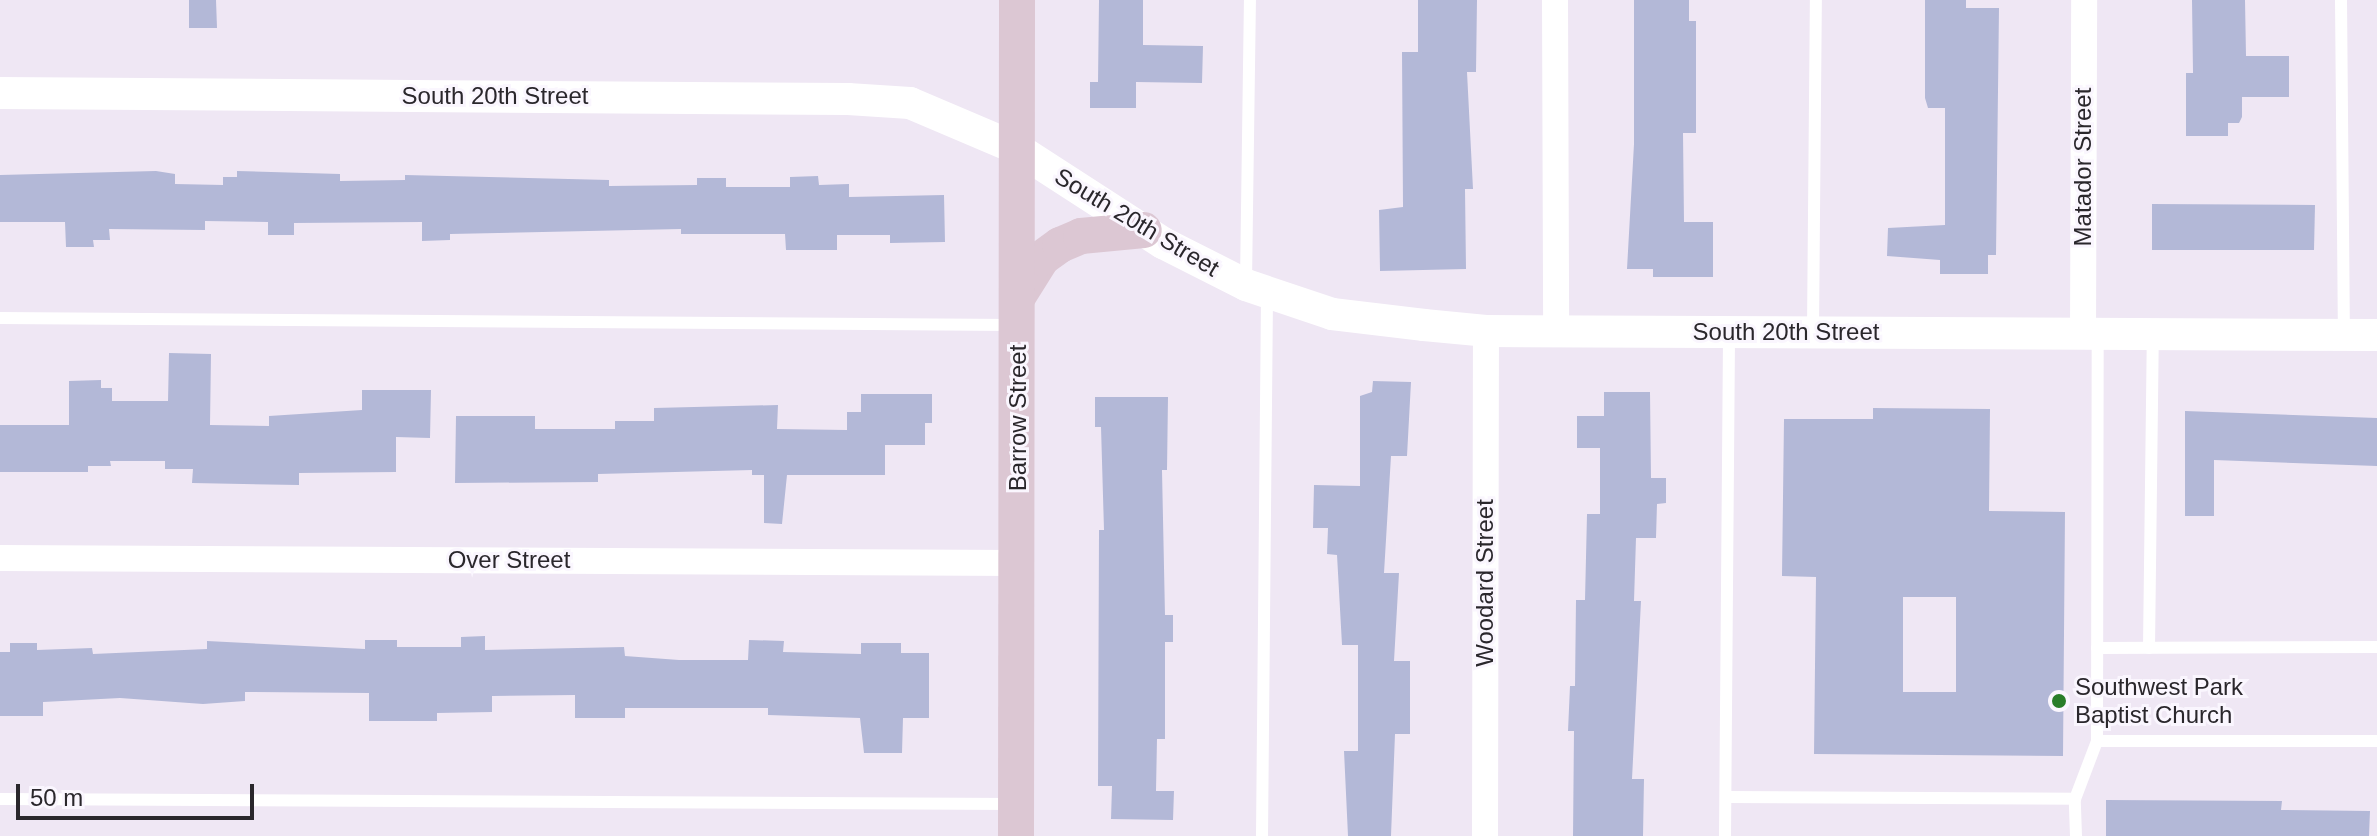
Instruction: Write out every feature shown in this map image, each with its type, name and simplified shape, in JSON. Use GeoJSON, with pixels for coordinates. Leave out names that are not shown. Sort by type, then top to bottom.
{"type":"FeatureCollection","features":[{"type":"Feature","properties":{"kind":"main road","name":"Barrow Street"},"geometry":{"type":"LineString","coordinates":[[1016,820],[1019,563],[1017,0]]}},
{"type":"Feature","properties":{"kind":"main road"},"geometry":{"type":"LineString","coordinates":[[1017,312],[1042,258],[1060,245],[1081,236],[1144,230]]}},
{"type":"Feature","properties":{"kind":"street"},"geometry":{"type":"LineString","coordinates":[[1555,0],[1556,331]]}},
{"type":"Feature","properties":{"kind":"street","name":"Matador Street"},"geometry":{"type":"LineString","coordinates":[[2084,0],[2090,334]]}},
{"type":"Feature","properties":{"kind":"street","name":"South 20th Street"},"geometry":{"type":"LineString","coordinates":[[0,93],[848,99],[910,103],[1016,148],[1144,230],[1257,289],[1332,314],[1486,331],[2377,335]]}},
{"type":"Feature","properties":{"kind":"street","name":"Woodard Street"},"geometry":{"type":"LineString","coordinates":[[1485,836],[1486,331]]}},
{"type":"Feature","properties":{"kind":"street","name":"Over Street"},"geometry":{"type":"LineString","coordinates":[[0,558],[1019,563]]}},
{"type":"Feature","properties":{"kind":"lane"},"geometry":{"type":"LineString","coordinates":[[1250,0],[1257,289],[1262,836]]}},
{"type":"Feature","properties":{"kind":"lane"},"geometry":{"type":"LineString","coordinates":[[1813,333],[1816,0]]}},
{"type":"Feature","properties":{"kind":"lane"},"geometry":{"type":"LineString","coordinates":[[2341,0],[2344,335]]}},
{"type":"Feature","properties":{"kind":"lane"},"geometry":{"type":"LineString","coordinates":[[0,318],[1017,312]]}},
{"type":"Feature","properties":{"kind":"lane"},"geometry":{"type":"LineString","coordinates":[[1725,836],[1729,332]]}},
{"type":"Feature","properties":{"kind":"lane"},"geometry":{"type":"LineString","coordinates":[[2076,836],[2075,799],[2097,741],[2090,334]]}},
{"type":"Feature","properties":{"kind":"lane"},"geometry":{"type":"LineString","coordinates":[[2149,648],[2153,334]]}},
{"type":"Feature","properties":{"kind":"lane"},"geometry":{"type":"LineString","coordinates":[[2097,648],[2377,647]]}},
{"type":"Feature","properties":{"kind":"lane"},"geometry":{"type":"LineString","coordinates":[[2097,741],[2377,741]]}},
{"type":"Feature","properties":{"kind":"lane"},"geometry":{"type":"LineString","coordinates":[[1726,797],[2075,799]]}},
{"type":"Feature","properties":{"kind":"lane"},"geometry":{"type":"LineString","coordinates":[[0,799],[1016,820]]}},
{"type":"Feature","properties":{"kind":"building"},"geometry":{"type":"Polygon","coordinates":[[[189,0],[216,0],[217,28],[189,28],[189,0]]]}},
{"type":"Feature","properties":{"kind":"building"},"geometry":{"type":"Polygon","coordinates":[[[1099,0],[1143,0],[1143,45],[1203,46],[1202,83],[1136,82],[1136,108],[1090,108],[1090,82],[1098,82],[1099,0]]]}},
{"type":"Feature","properties":{"kind":"building"},"geometry":{"type":"Polygon","coordinates":[[[1418,0],[1477,0],[1476,72],[1467,72],[1473,189],[1465,189],[1466,269],[1380,271],[1379,210],[1403,207],[1402,52],[1418,52],[1418,0]]]}},
{"type":"Feature","properties":{"kind":"building"},"geometry":{"type":"Polygon","coordinates":[[[1634,0],[1689,0],[1689,21],[1696,21],[1696,133],[1683,133],[1684,222],[1713,222],[1713,277],[1653,277],[1653,269],[1627,269],[1634,144],[1634,0]]]}},
{"type":"Feature","properties":{"kind":"building"},"geometry":{"type":"Polygon","coordinates":[[[1925,0],[1966,0],[1966,8],[1999,8],[1996,255],[1988,255],[1988,274],[1940,274],[1940,260],[1887,256],[1888,228],[1945,225],[1945,108],[1928,108],[1925,98],[1925,0]]]}},
{"type":"Feature","properties":{"kind":"building"},"geometry":{"type":"Polygon","coordinates":[[[2192,0],[2245,0],[2246,56],[2289,56],[2289,97],[2242,97],[2242,117],[2239,123],[2228,123],[2228,136],[2186,136],[2186,73],[2193,73],[2192,0]]]}},
{"type":"Feature","properties":{"kind":"building"},"geometry":{"type":"Polygon","coordinates":[[[156,171],[175,174],[175,184],[223,185],[223,177],[237,177],[237,171],[340,174],[340,181],[405,180],[405,175],[609,180],[609,186],[697,185],[697,178],[726,178],[726,187],[790,187],[790,177],[818,176],[819,185],[849,184],[849,197],[944,195],[945,242],[890,243],[890,235],[837,235],[837,250],[786,250],[785,234],[681,234],[681,229],[450,234],[450,240],[422,241],[422,222],[294,223],[294,235],[268,235],[268,222],[205,221],[205,230],[109,229],[110,240],[93,240],[94,247],[66,247],[65,222],[0,222],[0,175],[156,171]]]}},
{"type":"Feature","properties":{"kind":"building"},"geometry":{"type":"Polygon","coordinates":[[[2152,204],[2315,205],[2314,250],[2152,250],[2152,204]]]}},
{"type":"Feature","properties":{"kind":"building"},"geometry":{"type":"Polygon","coordinates":[[[169,353],[211,354],[210,425],[269,426],[269,416],[362,410],[362,390],[431,390],[430,438],[396,437],[396,472],[299,473],[299,485],[192,483],[193,469],[165,469],[165,461],[110,461],[111,466],[88,466],[88,472],[0,472],[0,425],[69,425],[69,381],[101,380],[101,388],[112,388],[112,401],[168,401],[169,353]]]}},
{"type":"Feature","properties":{"kind":"building"},"geometry":{"type":"Polygon","coordinates":[[[1373,381],[1411,382],[1407,456],[1391,456],[1384,573],[1399,573],[1394,661],[1410,661],[1410,734],[1395,734],[1391,836],[1348,836],[1344,751],[1358,751],[1358,645],[1342,645],[1337,555],[1327,554],[1328,528],[1313,528],[1314,485],[1360,486],[1360,396],[1372,392],[1373,381]]]}},
{"type":"Feature","properties":{"kind":"building"},"geometry":{"type":"Polygon","coordinates":[[[1604,392],[1650,392],[1651,478],[1666,478],[1666,503],[1657,504],[1656,538],[1636,538],[1634,601],[1641,601],[1632,779],[1644,779],[1643,836],[1573,836],[1574,731],[1568,731],[1570,686],[1575,686],[1576,600],[1585,600],[1587,514],[1600,514],[1600,448],[1577,448],[1577,416],[1604,416],[1604,392]]]}},
{"type":"Feature","properties":{"kind":"building"},"geometry":{"type":"Polygon","coordinates":[[[861,394],[932,394],[932,423],[925,423],[925,445],[885,445],[885,475],[787,475],[782,524],[764,523],[764,475],[752,475],[752,470],[598,474],[598,482],[455,483],[456,416],[535,416],[535,429],[615,429],[615,421],[654,421],[654,408],[778,405],[777,429],[847,430],[847,412],[861,412],[861,394]]]}},
{"type":"Feature","properties":{"kind":"building"},"geometry":{"type":"Polygon","coordinates":[[[1095,397],[1168,397],[1167,470],[1162,470],[1165,615],[1173,615],[1173,642],[1165,642],[1165,739],[1157,739],[1156,791],[1174,791],[1173,820],[1111,819],[1112,786],[1098,786],[1099,530],[1104,530],[1101,427],[1095,427],[1095,397]]]}},
{"type":"Feature","properties":{"kind":"building","name":"Southwest Park Baptist Church"},"geometry":{"type":"Polygon","coordinates":[[[1873,408],[1990,409],[1989,511],[2065,512],[2063,756],[1814,754],[1816,577],[1782,576],[1784,419],[1873,419],[1873,408]],[[1903,597],[1903,692],[1956,692],[1956,597],[1903,597]]]}},
{"type":"Feature","properties":{"kind":"building"},"geometry":{"type":"Polygon","coordinates":[[[2185,411],[2377,418],[2377,466],[2214,460],[2214,516],[2185,516],[2185,411]]]}},
{"type":"Feature","properties":{"kind":"building"},"geometry":{"type":"Polygon","coordinates":[[[485,636],[485,650],[624,647],[625,656],[679,660],[748,660],[749,640],[784,641],[783,652],[861,654],[861,643],[901,643],[901,653],[929,653],[929,718],[903,718],[902,753],[864,753],[860,718],[768,715],[768,708],[625,708],[625,718],[575,718],[575,695],[492,696],[492,712],[437,713],[437,721],[369,721],[369,693],[245,692],[245,701],[203,704],[120,698],[43,702],[43,716],[0,716],[0,652],[10,652],[10,643],[37,643],[37,650],[92,648],[93,654],[207,649],[207,641],[365,649],[365,640],[397,640],[397,647],[461,647],[461,637],[485,636]]]}},
{"type":"Feature","properties":{"kind":"building"},"geometry":{"type":"Polygon","coordinates":[[[2106,800],[2282,801],[2281,810],[2370,811],[2369,836],[2106,836],[2106,800]]]}},
{"type":"Feature","properties":{"kind":"place","name":"Southwest Park Baptist Church"},"geometry":{"type":"Point","coordinates":[2059,701]}}]}
